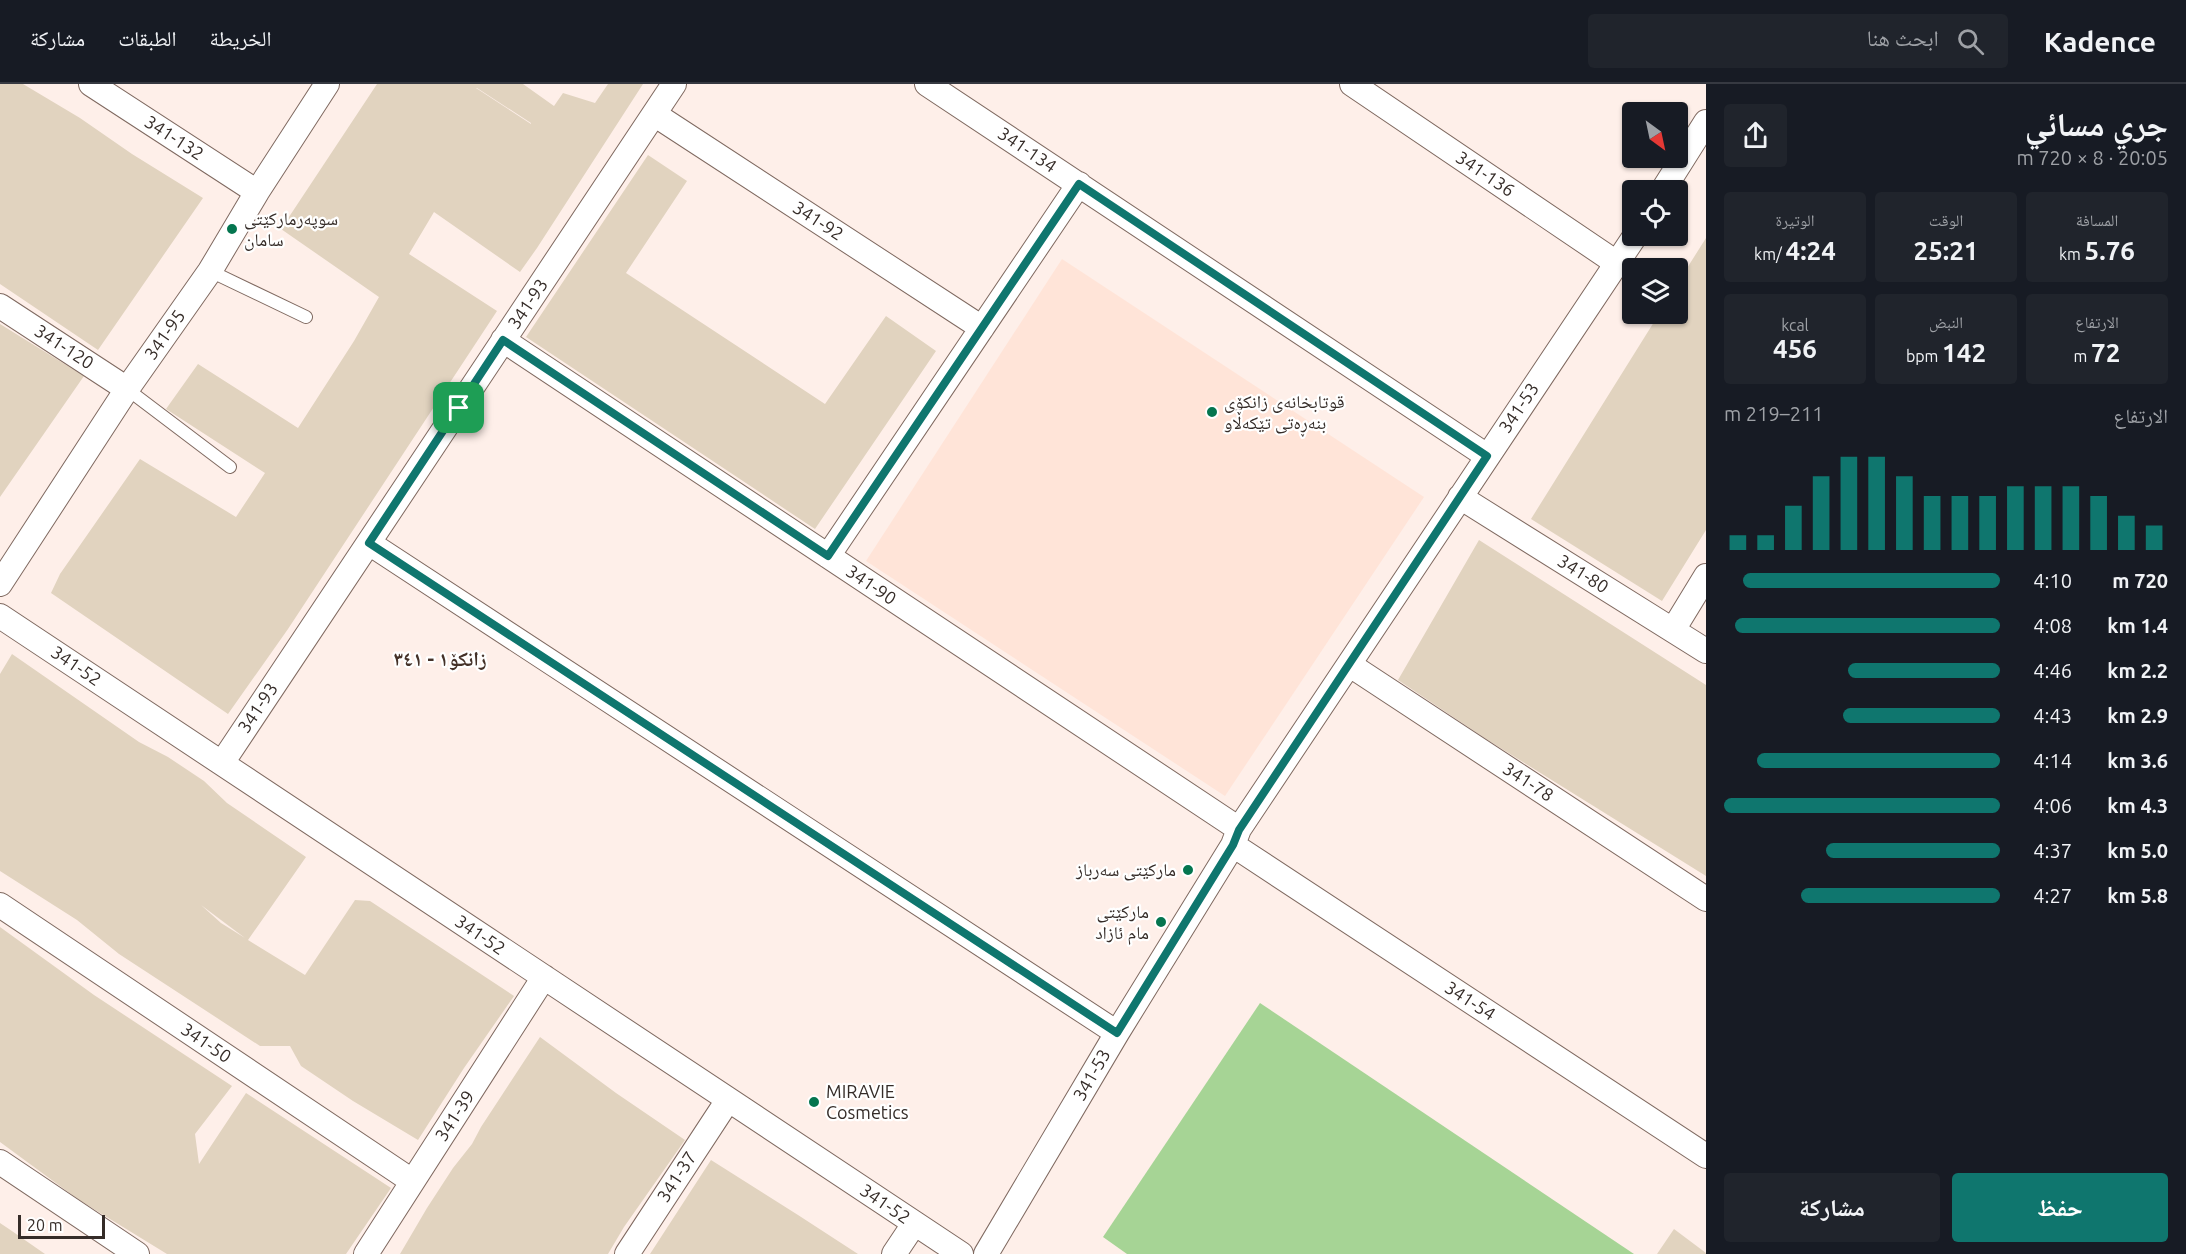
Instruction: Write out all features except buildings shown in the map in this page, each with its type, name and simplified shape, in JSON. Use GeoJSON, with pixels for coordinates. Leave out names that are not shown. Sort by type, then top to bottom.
{"type":"FeatureCollection","features":[{"type":"Feature","properties":{"kind":"street","name":"341-132"},"geometry":{"type":"LineString","coordinates":[[91,84],[257,192]]}},
{"type":"Feature","properties":{"kind":"street","name":"341-95"},"geometry":{"type":"LineString","coordinates":[[2,576],[127,389],[210,271],[257,192],[327,84]]}},
{"type":"Feature","properties":{"kind":"street","name":"341-93"},"geometry":{"type":"LineString","coordinates":[[222,763],[674,84]]}},
{"type":"Feature","properties":{"kind":"street","name":"341-134"},"geometry":{"type":"LineString","coordinates":[[929,84],[1487,456]]}},
{"type":"Feature","properties":{"kind":"street","name":"341-136"},"geometry":{"type":"LineString","coordinates":[[1352,84],[1618,264]]}},
{"type":"Feature","properties":{"kind":"street","name":"341-92"},"geometry":{"type":"LineString","coordinates":[[654,114],[981,328]]}},
{"type":"Feature","properties":{"kind":"street"},"geometry":{"type":"LineString","coordinates":[[1669,180],[1706,122]]}},
{"type":"Feature","properties":{"kind":"street"},"geometry":{"type":"LineString","coordinates":[[828,556],[1079,184]]}},
{"type":"Feature","properties":{"kind":"street","name":"341-53"},"geometry":{"type":"LineString","coordinates":[[986,1254],[1236,837],[1487,456],[1629,246]]}},
{"type":"Feature","properties":{"kind":"street","name":"341-120"},"geometry":{"type":"LineString","coordinates":[[0,306],[127,389]]}},
{"type":"Feature","properties":{"kind":"street","name":"341-90"},"geometry":{"type":"LineString","coordinates":[[503,340],[828,556],[1236,837]]}},
{"type":"Feature","properties":{"kind":"street","name":"341-80"},"geometry":{"type":"LineString","coordinates":[[1460,497],[1706,651]]}},
{"type":"Feature","properties":{"kind":"street"},"geometry":{"type":"LineString","coordinates":[[369,543],[1117,1033]]}},
{"type":"Feature","properties":{"kind":"street"},"geometry":{"type":"LineString","coordinates":[[1673,630],[1706,576]]}},
{"type":"Feature","properties":{"kind":"street","name":"341-52"},"geometry":{"type":"LineString","coordinates":[[0,616],[961,1254]]}},
{"type":"Feature","properties":{"kind":"street","name":"341-78"},"geometry":{"type":"LineString","coordinates":[[1350,664],[1706,899]]}},
{"type":"Feature","properties":{"kind":"street","name":"341-54"},"geometry":{"type":"LineString","coordinates":[[1236,837],[1706,1156]]}},
{"type":"Feature","properties":{"kind":"street","name":"341-50"},"geometry":{"type":"LineString","coordinates":[[0,905],[412,1182]]}},
{"type":"Feature","properties":{"kind":"street","name":"341-39"},"geometry":{"type":"LineString","coordinates":[[366,1254],[544,977]]}},
{"type":"Feature","properties":{"kind":"street","name":"341-37"},"geometry":{"type":"LineString","coordinates":[[627,1254],[728,1100]]}},
{"type":"Feature","properties":{"kind":"street"},"geometry":{"type":"LineString","coordinates":[[0,1162],[108,1246],[137,1254]]}},
{"type":"Feature","properties":{"kind":"street"},"geometry":{"type":"LineString","coordinates":[[894,1254],[914,1224]]}},
{"type":"Feature","properties":{"kind":"lane"},"geometry":{"type":"LineString","coordinates":[[210,271],[306,317]]}},
{"type":"Feature","properties":{"kind":"lane"},"geometry":{"type":"LineString","coordinates":[[127,389],[230,467]]}},
{"type":"Feature","properties":{"kind":"shaded area"},"geometry":{"type":"Polygon","coordinates":[[[1062,259],[1424,497],[1225,796],[866,561],[1062,259]]]}},
{"type":"Feature","properties":{"kind":"green space"},"geometry":{"type":"Polygon","coordinates":[[[1260,1003],[1634,1254],[1127,1254],[1103,1237],[1260,1003]]]}},
{"type":"Feature","properties":{"kind":"place","name":"سوپەرمارکێتی سامان"},"geometry":{"type":"Point","coordinates":[232,229]}},
{"type":"Feature","properties":{"kind":"place","name":"قوتابخانه‌ی زانکۆی بنەڕەتی تێکەڵاو"},"geometry":{"type":"Point","coordinates":[1212,412]}},
{"type":"Feature","properties":{"kind":"place","name":"مارکێتی سەرباز"},"geometry":{"type":"Point","coordinates":[1188,870]}},
{"type":"Feature","properties":{"kind":"place","name":"مارکێتی مام ئازاد"},"geometry":{"type":"Point","coordinates":[1161,922]}},
{"type":"Feature","properties":{"kind":"place","name":"MIRAVIE Cosmetics"},"geometry":{"type":"Point","coordinates":[814,1102]}},
{"type":"Feature","properties":{"kind":"district","name":"زانکۆ١ - ٣٤١"},"geometry":{"type":"Point","coordinates":[440,659]}},
{"type":"Feature","properties":{"kind":"route"},"geometry":{"type":"LineString","coordinates":[[1079,184],[1487,456],[1239,830],[1233,845],[1117,1033],[369,543],[459,408],[503,340],[828,556],[1079,184]]}}]}
